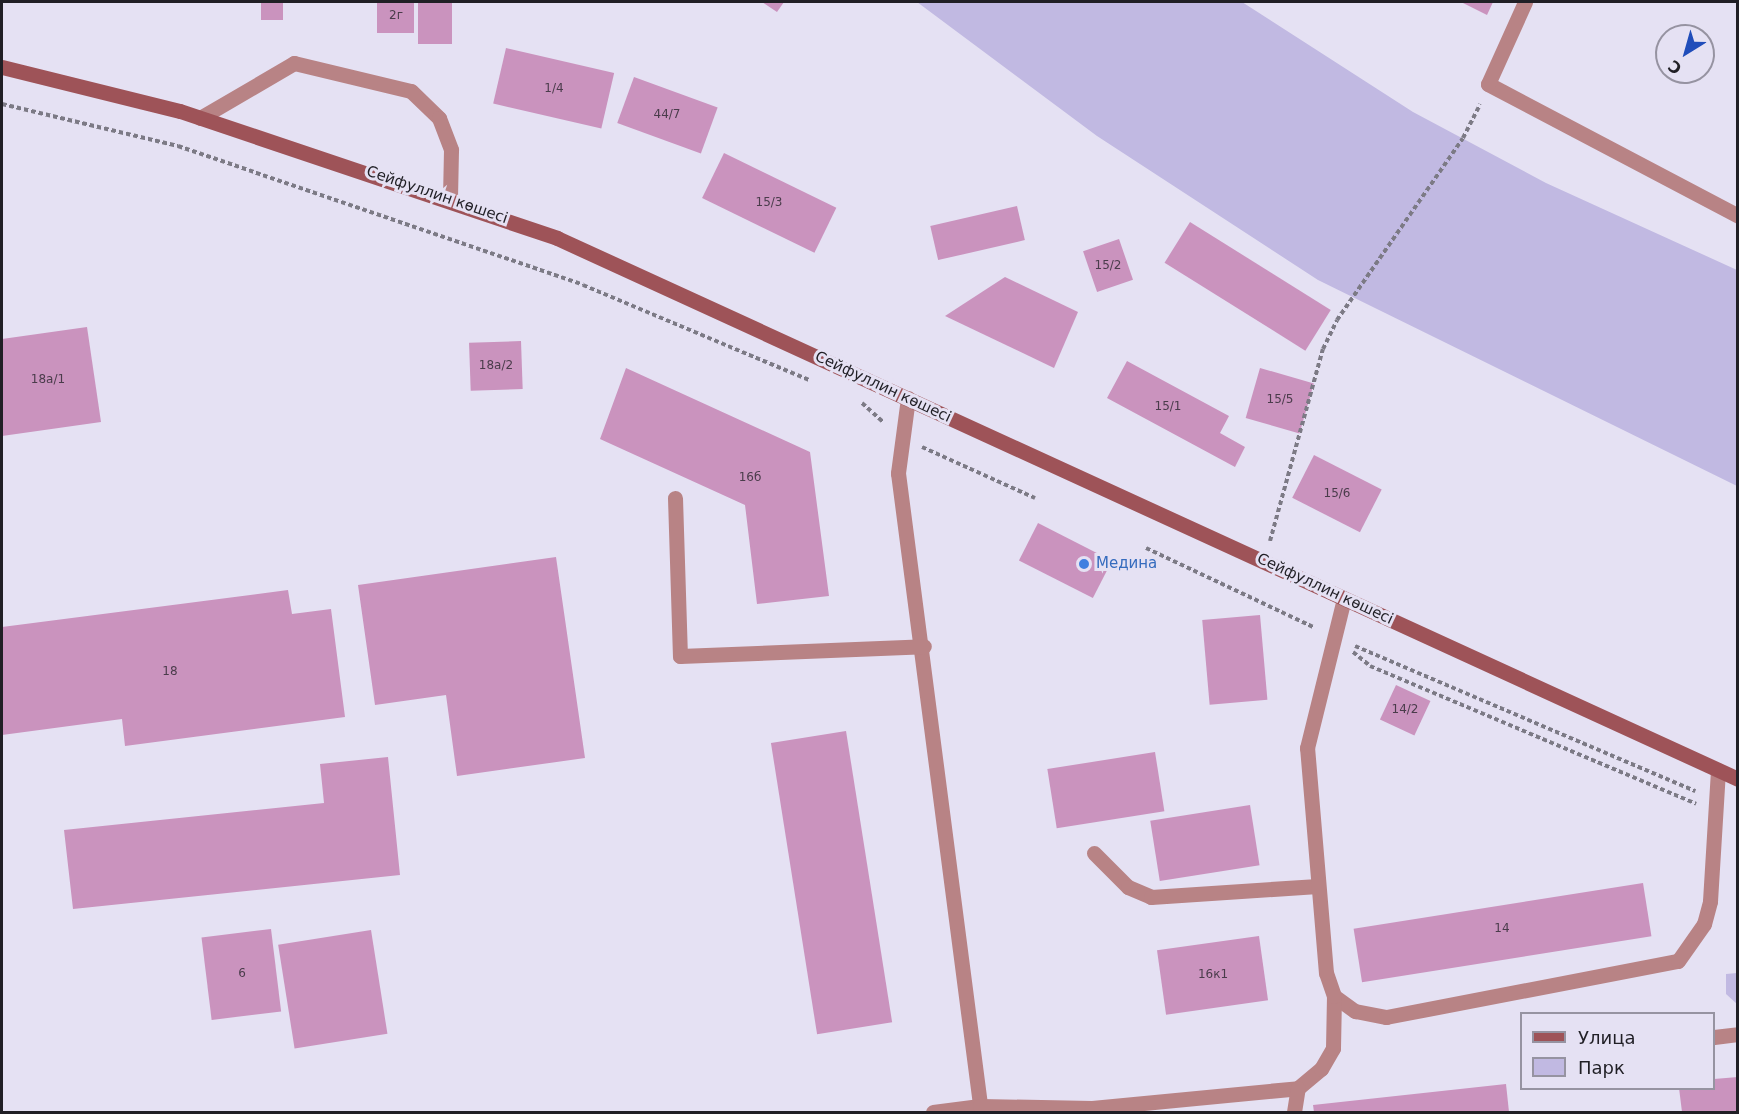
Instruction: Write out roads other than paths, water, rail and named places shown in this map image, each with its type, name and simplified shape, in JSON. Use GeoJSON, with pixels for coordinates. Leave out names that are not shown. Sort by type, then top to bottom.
{"type":"FeatureCollection","features":[{"type":"Feature","properties":{"kind":"main road","name":"Сейфуллин көшесі"},"geometry":{"type":"LineString","coordinates":[[2,67],[200,117],[450,198],[557,238],[1737,779]]}},
{"type":"Feature","properties":{"kind":"street"},"geometry":{"type":"LineString","coordinates":[[1525,2],[1488,84],[1737,216]]}},
{"type":"Feature","properties":{"kind":"street"},"geometry":{"type":"LineString","coordinates":[[200,117],[294,63],[411,90],[439,118],[451,150],[450,198]]}},
{"type":"Feature","properties":{"kind":"street"},"geometry":{"type":"LineString","coordinates":[[908,398],[900,437],[898,473],[924,646],[980,1109]]}},
{"type":"Feature","properties":{"kind":"street"},"geometry":{"type":"LineString","coordinates":[[675,498],[680,656],[924,646]]}},
{"type":"Feature","properties":{"kind":"street"},"geometry":{"type":"LineString","coordinates":[[933,1113],[980,1109],[1092,1108],[1298,1088],[1321,1069],[1333,1048],[1334,996],[1326,973],[1307,748],[1344,598]]}},
{"type":"Feature","properties":{"kind":"street"},"geometry":{"type":"LineString","coordinates":[[1334,996],[1355,1011],[1386,1017],[1678,962],[1704,924],[1710,901],[1713,804],[1718,770]]}},
{"type":"Feature","properties":{"kind":"street"},"geometry":{"type":"LineString","coordinates":[[1094,854],[1128,887],[1151,897],[1318,886]]}},
{"type":"Feature","properties":{"kind":"street"},"geometry":{"type":"LineString","coordinates":[[1715,1037],[1737,1034]]}},
{"type":"Feature","properties":{"kind":"street"},"geometry":{"type":"LineString","coordinates":[[1294,1113],[1298,1088]]}},
{"type":"Feature","properties":{"kind":"place","name":"Медина"},"geometry":{"type":"Point","coordinates":[1084,564]}}]}
